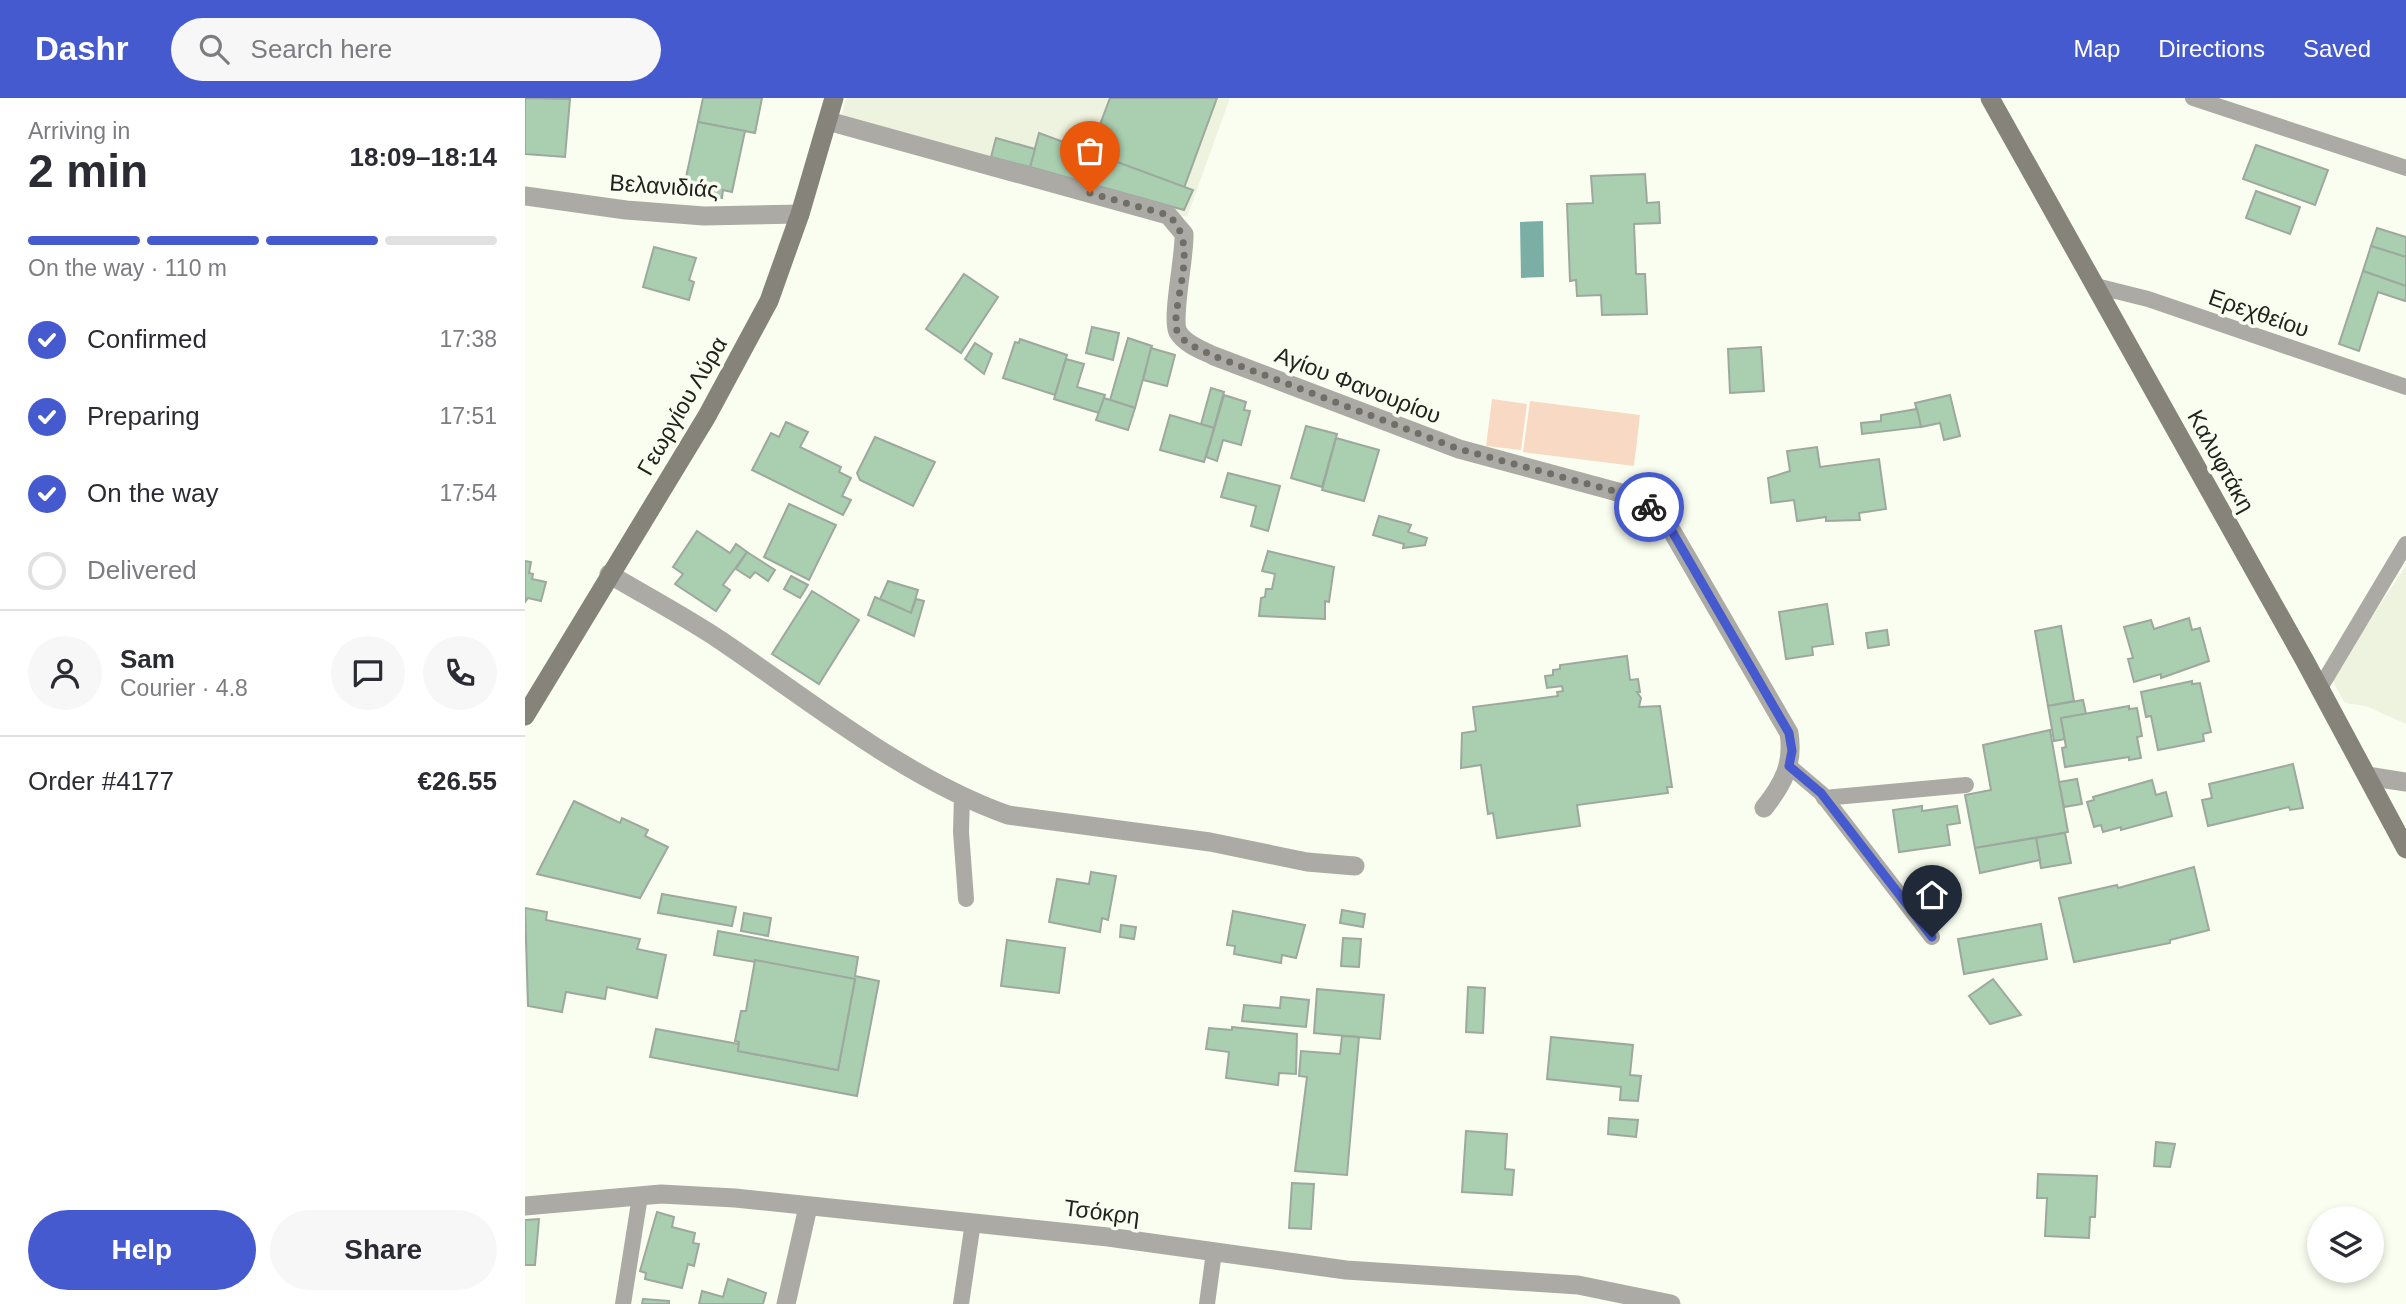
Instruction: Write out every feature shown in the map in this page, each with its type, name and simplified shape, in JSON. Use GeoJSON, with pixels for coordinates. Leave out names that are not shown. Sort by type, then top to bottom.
{"type":"FeatureCollection","features":[{"type":"Feature","properties":{"kind":"main road","name":"Γεωργίου Λύρα"},"geometry":{"type":"LineString","coordinates":[[525,716],[737,364],[769,301],[800,214],[834,98]]}},
{"type":"Feature","properties":{"kind":"main road","name":"Καλυφτάκη"},"geometry":{"type":"LineString","coordinates":[[1990,98],[2320,688],[2406,849]]}},
{"type":"Feature","properties":{"kind":"street","name":"Αγίου Φανουρίου"},"geometry":{"type":"LineString","coordinates":[[828,121],[1168,215],[1178,223],[1184,234],[1176,317],[1177,331],[1188,343],[1214,356],[1459,449],[1625,494],[1647,505],[1666,521],[1789,733],[1792,751],[1789,766],[1779,789],[1764,808]]}},
{"type":"Feature","properties":{"kind":"street","name":"Βελανιδιάς"},"geometry":{"type":"LineString","coordinates":[[525,196],[626,210],[704,216],[800,214]]}},
{"type":"Feature","properties":{"kind":"street"},"geometry":{"type":"LineString","coordinates":[[609,574],[718,639],[813,706],[888,753],[962,795],[1008,815],[1210,842],[1307,862],[1355,866]]}},
{"type":"Feature","properties":{"kind":"street"},"geometry":{"type":"LineString","coordinates":[[2367,776],[2406,782]]}},
{"type":"Feature","properties":{"kind":"street","name":"Τσόκρη"},"geometry":{"type":"LineString","coordinates":[[525,1206],[640,1196],[735,1198],[808,1208],[973,1222],[1346,1270],[1578,1286],[1671,1304]]}},
{"type":"Feature","properties":{"kind":"street"},"geometry":{"type":"LineString","coordinates":[[786,1304],[808,1208]]}},
{"type":"Feature","properties":{"kind":"lane"},"geometry":{"type":"LineString","coordinates":[[2193,98],[2406,168]]}},
{"type":"Feature","properties":{"kind":"lane","name":"Ερεχθείου"},"geometry":{"type":"LineString","coordinates":[[2096,286],[2148,299],[2406,387]]}},
{"type":"Feature","properties":{"kind":"lane"},"geometry":{"type":"LineString","coordinates":[[2320,688],[2406,544]]}},
{"type":"Feature","properties":{"kind":"lane"},"geometry":{"type":"LineString","coordinates":[[1789,766],[1824,798],[1932,937]]}},
{"type":"Feature","properties":{"kind":"lane"},"geometry":{"type":"LineString","coordinates":[[1824,798],[1966,785]]}},
{"type":"Feature","properties":{"kind":"lane"},"geometry":{"type":"LineString","coordinates":[[962,795],[961,854],[965,899]]}},
{"type":"Feature","properties":{"kind":"lane"},"geometry":{"type":"LineString","coordinates":[[623,1304],[640,1196]]}},
{"type":"Feature","properties":{"kind":"lane"},"geometry":{"type":"LineString","coordinates":[[961,1304],[973,1222]]}},
{"type":"Feature","properties":{"kind":"lane"},"geometry":{"type":"LineString","coordinates":[[1207,1304],[1214,1252]]}},
{"type":"Feature","properties":{"kind":"shaded area"},"geometry":{"type":"Polygon","coordinates":[[[846,98],[1230,98],[1187,217],[841,117],[846,98]]]}},
{"type":"Feature","properties":{"kind":"shaded area"},"geometry":{"type":"Polygon","coordinates":[[[1492,399],[1527,404],[1521,450],[1486,446],[1492,399]]]}},
{"type":"Feature","properties":{"kind":"shaded area"},"geometry":{"type":"Polygon","coordinates":[[[1530,401],[1640,415],[1634,466],[1523,452],[1530,401]]]}},
{"type":"Feature","properties":{"kind":"shaded area"},"geometry":{"type":"Polygon","coordinates":[[[2406,566],[2406,724],[2366,706],[2345,703],[2331,678],[2406,566]]]}},
{"type":"Feature","properties":{"kind":"water"},"geometry":{"type":"Polygon","coordinates":[[[1543,221],[1544,277],[1521,278],[1520,222],[1543,221]]]}},
{"type":"Feature","properties":{"kind":"building"},"geometry":{"type":"Polygon","coordinates":[[[525,98],[570,99],[565,157],[525,154],[525,98]]]}},
{"type":"Feature","properties":{"kind":"building"},"geometry":{"type":"Polygon","coordinates":[[[703,98],[762,98],[755,133],[698,122],[703,98]]]}},
{"type":"Feature","properties":{"kind":"building"},"geometry":{"type":"Polygon","coordinates":[[[1110,98],[1217,98],[1184,188],[1089,154],[1110,98]]]}},
{"type":"Feature","properties":{"kind":"building"},"geometry":{"type":"Polygon","coordinates":[[[698,122],[745,131],[732,192],[723,190],[722,198],[683,191],[698,122]]]}},
{"type":"Feature","properties":{"kind":"building"},"geometry":{"type":"Polygon","coordinates":[[[1039,133],[1193,190],[1184,210],[1030,167],[1039,133]]]}},
{"type":"Feature","properties":{"kind":"building"},"geometry":{"type":"Polygon","coordinates":[[[996,138],[1035,149],[1030,167],[991,157],[996,138]]]}},
{"type":"Feature","properties":{"kind":"building"},"geometry":{"type":"Polygon","coordinates":[[[2256,145],[2328,170],[2315,205],[2243,179],[2256,145]]]}},
{"type":"Feature","properties":{"kind":"building"},"geometry":{"type":"Polygon","coordinates":[[[1645,174],[1647,203],[1659,202],[1660,223],[1634,224],[1636,274],[1645,274],[1647,314],[1602,315],[1601,295],[1577,296],[1576,280],[1570,281],[1567,204],[1593,203],[1591,176],[1645,174]]]}},
{"type":"Feature","properties":{"kind":"building"},"geometry":{"type":"Polygon","coordinates":[[[2256,191],[2300,207],[2290,234],[2246,218],[2256,191]]]}},
{"type":"Feature","properties":{"kind":"building"},"geometry":{"type":"Polygon","coordinates":[[[2377,228],[2406,237],[2406,257],[2371,246],[2377,228]]]}},
{"type":"Feature","properties":{"kind":"building"},"geometry":{"type":"Polygon","coordinates":[[[2371,246],[2406,257],[2406,286],[2363,271],[2371,246]]]}},
{"type":"Feature","properties":{"kind":"building"},"geometry":{"type":"Polygon","coordinates":[[[654,247],[696,258],[689,280],[694,282],[689,300],[643,287],[654,247]]]}},
{"type":"Feature","properties":{"kind":"building"},"geometry":{"type":"Polygon","coordinates":[[[2363,271],[2406,286],[2406,298],[2405,301],[2378,292],[2359,351],[2339,344],[2363,271]]]}},
{"type":"Feature","properties":{"kind":"building"},"geometry":{"type":"Polygon","coordinates":[[[964,274],[998,297],[961,353],[926,329],[964,274]]]}},
{"type":"Feature","properties":{"kind":"building"},"geometry":{"type":"Polygon","coordinates":[[[1092,327],[1119,333],[1113,360],[1086,353],[1092,327]]]}},
{"type":"Feature","properties":{"kind":"building"},"geometry":{"type":"Polygon","coordinates":[[[1128,338],[1152,346],[1135,408],[1110,400],[1128,338]]]}},
{"type":"Feature","properties":{"kind":"building"},"geometry":{"type":"Polygon","coordinates":[[[1020,339],[1067,355],[1055,395],[1003,378],[1015,342],[1019,343],[1020,339]]]}},
{"type":"Feature","properties":{"kind":"building"},"geometry":{"type":"Polygon","coordinates":[[[975,343],[992,354],[984,374],[965,359],[975,343]]]}},
{"type":"Feature","properties":{"kind":"building"},"geometry":{"type":"Polygon","coordinates":[[[1761,347],[1764,391],[1730,393],[1728,349],[1761,347]]]}},
{"type":"Feature","properties":{"kind":"building"},"geometry":{"type":"Polygon","coordinates":[[[1151,348],[1175,355],[1167,386],[1143,380],[1151,348]]]}},
{"type":"Feature","properties":{"kind":"building"},"geometry":{"type":"Polygon","coordinates":[[[1066,359],[1084,364],[1077,387],[1105,395],[1099,413],[1054,399],[1066,359]]]}},
{"type":"Feature","properties":{"kind":"building"},"geometry":{"type":"Polygon","coordinates":[[[1211,388],[1224,392],[1214,428],[1201,424],[1211,388]]]}},
{"type":"Feature","properties":{"kind":"building"},"geometry":{"type":"Polygon","coordinates":[[[1224,395],[1246,402],[1244,410],[1250,411],[1241,445],[1223,440],[1217,461],[1206,457],[1224,395]]]}},
{"type":"Feature","properties":{"kind":"building"},"geometry":{"type":"Polygon","coordinates":[[[1950,395],[1960,436],[1944,440],[1940,423],[1921,427],[1915,403],[1950,395]]]}},
{"type":"Feature","properties":{"kind":"building"},"geometry":{"type":"Polygon","coordinates":[[[1104,398],[1135,408],[1128,430],[1096,420],[1104,398]]]}},
{"type":"Feature","properties":{"kind":"building"},"geometry":{"type":"Polygon","coordinates":[[[1917,409],[1921,427],[1862,434],[1861,423],[1881,421],[1881,415],[1917,409]]]}},
{"type":"Feature","properties":{"kind":"building"},"geometry":{"type":"Polygon","coordinates":[[[1170,415],[1214,428],[1204,462],[1160,450],[1170,415]]]}},
{"type":"Feature","properties":{"kind":"building"},"geometry":{"type":"Polygon","coordinates":[[[786,422],[808,432],[800,447],[841,467],[839,472],[851,478],[842,496],[851,500],[843,515],[752,470],[771,433],[779,437],[786,422]]]}},
{"type":"Feature","properties":{"kind":"building"},"geometry":{"type":"Polygon","coordinates":[[[1306,426],[1337,434],[1322,487],[1291,478],[1306,426]]]}},
{"type":"Feature","properties":{"kind":"building"},"geometry":{"type":"Polygon","coordinates":[[[875,437],[935,462],[913,506],[860,480],[857,473],[875,437]]]}},
{"type":"Feature","properties":{"kind":"building"},"geometry":{"type":"Polygon","coordinates":[[[1336,438],[1379,450],[1364,501],[1322,490],[1336,438]]]}},
{"type":"Feature","properties":{"kind":"building"},"geometry":{"type":"Polygon","coordinates":[[[1817,447],[1820,467],[1879,459],[1886,509],[1859,513],[1860,520],[1826,521],[1826,517],[1797,521],[1794,500],[1771,503],[1768,478],[1790,471],[1787,451],[1817,447]]]}},
{"type":"Feature","properties":{"kind":"building"},"geometry":{"type":"Polygon","coordinates":[[[1228,473],[1280,486],[1268,531],[1251,526],[1256,506],[1221,497],[1228,473]]]}},
{"type":"Feature","properties":{"kind":"building"},"geometry":{"type":"Polygon","coordinates":[[[789,504],[836,525],[809,580],[764,557],[789,504]]]}},
{"type":"Feature","properties":{"kind":"building"},"geometry":{"type":"Polygon","coordinates":[[[1379,516],[1411,525],[1408,532],[1427,538],[1425,545],[1403,548],[1404,544],[1373,535],[1379,516]]]}},
{"type":"Feature","properties":{"kind":"building"},"geometry":{"type":"Polygon","coordinates":[[[697,531],[730,553],[736,544],[747,552],[723,585],[730,590],[716,611],[675,584],[683,574],[673,567],[697,531]]]}},
{"type":"Feature","properties":{"kind":"building"},"geometry":{"type":"Polygon","coordinates":[[[1268,551],[1334,567],[1329,602],[1325,601],[1325,619],[1259,616],[1261,598],[1265,597],[1266,589],[1272,589],[1275,574],[1262,571],[1268,551]]]}},
{"type":"Feature","properties":{"kind":"building"},"geometry":{"type":"Polygon","coordinates":[[[747,552],[775,570],[768,581],[755,572],[750,578],[736,569],[747,552]]]}},
{"type":"Feature","properties":{"kind":"building"},"geometry":{"type":"Polygon","coordinates":[[[525,561],[531,562],[529,573],[533,574],[532,579],[546,582],[541,601],[528,598],[525,602],[525,561]]]}},
{"type":"Feature","properties":{"kind":"building"},"geometry":{"type":"Polygon","coordinates":[[[791,576],[808,585],[800,598],[784,589],[791,576]]]}},
{"type":"Feature","properties":{"kind":"building"},"geometry":{"type":"Polygon","coordinates":[[[888,581],[918,590],[911,613],[880,599],[888,581]]]}},
{"type":"Feature","properties":{"kind":"building"},"geometry":{"type":"Polygon","coordinates":[[[812,591],[859,620],[819,684],[772,654],[812,591]]]}},
{"type":"Feature","properties":{"kind":"building"},"geometry":{"type":"Polygon","coordinates":[[[875,597],[911,613],[916,599],[924,601],[914,636],[868,615],[875,597]]]}},
{"type":"Feature","properties":{"kind":"building"},"geometry":{"type":"Polygon","coordinates":[[[1827,604],[1833,644],[1812,647],[1813,655],[1786,659],[1779,612],[1827,604]]]}},
{"type":"Feature","properties":{"kind":"building"},"geometry":{"type":"Polygon","coordinates":[[[2189,618],[2192,630],[2200,628],[2209,661],[2161,678],[2161,674],[2134,682],[2128,659],[2133,658],[2124,627],[2151,620],[2154,629],[2189,618]]]}},
{"type":"Feature","properties":{"kind":"building"},"geometry":{"type":"Polygon","coordinates":[[[2061,626],[2074,701],[2048,706],[2035,631],[2061,626]]]}},
{"type":"Feature","properties":{"kind":"building"},"geometry":{"type":"Polygon","coordinates":[[[1887,630],[1889,645],[1868,648],[1866,633],[1887,630]]]}},
{"type":"Feature","properties":{"kind":"building"},"geometry":{"type":"Polygon","coordinates":[[[1627,656],[1630,680],[1638,679],[1640,692],[1637,692],[1641,698],[1639,707],[1660,706],[1672,787],[1667,787],[1668,793],[1577,805],[1580,826],[1497,838],[1493,813],[1488,814],[1481,765],[1461,768],[1462,733],[1476,731],[1473,707],[1558,696],[1557,692],[1563,691],[1562,686],[1547,688],[1545,676],[1553,675],[1553,670],[1560,669],[1560,665],[1627,656]]]}},
{"type":"Feature","properties":{"kind":"building"},"geometry":{"type":"Polygon","coordinates":[[[2192,681],[2192,684],[2200,683],[2211,732],[2203,734],[2204,741],[2158,750],[2151,716],[2146,717],[2141,692],[2192,681]]]}},
{"type":"Feature","properties":{"kind":"building"},"geometry":{"type":"Polygon","coordinates":[[[2083,700],[2086,714],[2061,718],[2065,739],[2054,741],[2048,706],[2083,700]]]}},
{"type":"Feature","properties":{"kind":"building"},"geometry":{"type":"Polygon","coordinates":[[[2129,706],[2129,709],[2137,708],[2142,736],[2137,737],[2141,758],[2129,760],[2129,757],[2065,767],[2062,748],[2066,747],[2061,718],[2129,706]]]}},
{"type":"Feature","properties":{"kind":"building"},"geometry":{"type":"Polygon","coordinates":[[[2050,730],[2068,832],[1975,848],[1965,795],[1991,790],[1983,745],[2050,730]]]}},
{"type":"Feature","properties":{"kind":"building"},"geometry":{"type":"Polygon","coordinates":[[[2293,764],[2303,808],[2290,810],[2289,807],[2208,826],[2202,800],[2212,798],[2209,784],[2293,764]]]}},
{"type":"Feature","properties":{"kind":"building"},"geometry":{"type":"Polygon","coordinates":[[[2077,779],[2082,804],[2064,807],[2059,782],[2077,779]]]}},
{"type":"Feature","properties":{"kind":"building"},"geometry":{"type":"Polygon","coordinates":[[[2152,780],[2156,795],[2166,792],[2172,816],[2121,830],[2121,827],[2103,832],[2101,825],[2094,827],[2087,802],[2094,800],[2093,797],[2152,780]]]}},
{"type":"Feature","properties":{"kind":"building"},"geometry":{"type":"Polygon","coordinates":[[[574,801],[620,823],[622,818],[648,830],[645,836],[668,847],[640,898],[537,874],[574,801]]]}},
{"type":"Feature","properties":{"kind":"building"},"geometry":{"type":"Polygon","coordinates":[[[1922,806],[1922,811],[1957,806],[1960,823],[1947,825],[1950,845],[1899,852],[1893,810],[1922,806]]]}},
{"type":"Feature","properties":{"kind":"building"},"geometry":{"type":"Polygon","coordinates":[[[2065,833],[2071,863],[2041,868],[2036,838],[2065,833]]]}},
{"type":"Feature","properties":{"kind":"building"},"geometry":{"type":"Polygon","coordinates":[[[2036,838],[2040,860],[1980,873],[1975,848],[2036,838]]]}},
{"type":"Feature","properties":{"kind":"building"},"geometry":{"type":"Polygon","coordinates":[[[2194,867],[2209,930],[2170,940],[2170,943],[2074,962],[2059,898],[2117,885],[2118,888],[2194,867]]]}},
{"type":"Feature","properties":{"kind":"building"},"geometry":{"type":"Polygon","coordinates":[[[1091,872],[1116,876],[1108,920],[1102,918],[1100,932],[1049,922],[1057,879],[1089,884],[1091,872]]]}},
{"type":"Feature","properties":{"kind":"building"},"geometry":{"type":"Polygon","coordinates":[[[662,894],[736,907],[732,926],[658,913],[662,894]]]}},
{"type":"Feature","properties":{"kind":"building"},"geometry":{"type":"Polygon","coordinates":[[[525,908],[547,912],[546,920],[640,939],[637,949],[666,955],[657,998],[607,987],[605,999],[566,992],[562,1012],[528,1006],[525,908]]]}},
{"type":"Feature","properties":{"kind":"building"},"geometry":{"type":"Polygon","coordinates":[[[1342,910],[1365,914],[1363,927],[1340,923],[1342,910]]]}},
{"type":"Feature","properties":{"kind":"building"},"geometry":{"type":"Polygon","coordinates":[[[1233,911],[1305,925],[1296,958],[1282,955],[1281,963],[1234,954],[1235,946],[1227,945],[1233,911]]]}},
{"type":"Feature","properties":{"kind":"building"},"geometry":{"type":"Polygon","coordinates":[[[744,913],[771,918],[768,936],[741,931],[744,913]]]}},
{"type":"Feature","properties":{"kind":"building"},"geometry":{"type":"Polygon","coordinates":[[[2041,924],[2047,959],[1964,974],[1958,939],[2041,924]]]}},
{"type":"Feature","properties":{"kind":"building"},"geometry":{"type":"Polygon","coordinates":[[[1121,925],[1136,927],[1134,939],[1120,937],[1121,925]]]}},
{"type":"Feature","properties":{"kind":"building"},"geometry":{"type":"Polygon","coordinates":[[[718,931],[858,957],[855,976],[879,981],[857,1096],[650,1057],[656,1029],[739,1044],[738,1051],[838,1070],[855,979],[714,955],[718,931]]]}},
{"type":"Feature","properties":{"kind":"building"},"geometry":{"type":"Polygon","coordinates":[[[1343,938],[1361,939],[1359,967],[1341,966],[1343,938]]]}},
{"type":"Feature","properties":{"kind":"building"},"geometry":{"type":"Polygon","coordinates":[[[1007,940],[1065,948],[1059,993],[1001,986],[1007,940]]]}},
{"type":"Feature","properties":{"kind":"building"},"geometry":{"type":"Polygon","coordinates":[[[755,960],[855,979],[838,1070],[738,1051],[739,1042],[735,1041],[741,1011],[746,1011],[755,960]]]}},
{"type":"Feature","properties":{"kind":"building"},"geometry":{"type":"Polygon","coordinates":[[[1993,979],[2021,1015],[1990,1024],[1969,996],[1993,979]]]}},
{"type":"Feature","properties":{"kind":"building"},"geometry":{"type":"Polygon","coordinates":[[[1468,987],[1485,988],[1483,1033],[1466,1032],[1468,987]]]}},
{"type":"Feature","properties":{"kind":"building"},"geometry":{"type":"Polygon","coordinates":[[[1317,989],[1384,995],[1380,1039],[1314,1033],[1317,989]]]}},
{"type":"Feature","properties":{"kind":"building"},"geometry":{"type":"Polygon","coordinates":[[[1281,997],[1309,1000],[1306,1027],[1242,1021],[1244,1005],[1280,1008],[1281,997]]]}},
{"type":"Feature","properties":{"kind":"building"},"geometry":{"type":"Polygon","coordinates":[[[1232,1027],[1297,1034],[1296,1074],[1279,1073],[1278,1085],[1226,1078],[1229,1052],[1206,1049],[1209,1028],[1232,1030],[1232,1027]]]}},
{"type":"Feature","properties":{"kind":"building"},"geometry":{"type":"Polygon","coordinates":[[[1342,1036],[1359,1037],[1347,1175],[1295,1171],[1307,1077],[1299,1076],[1301,1051],[1340,1054],[1342,1036]]]}},
{"type":"Feature","properties":{"kind":"building"},"geometry":{"type":"Polygon","coordinates":[[[1551,1037],[1633,1045],[1630,1075],[1641,1076],[1638,1101],[1620,1100],[1621,1087],[1547,1079],[1551,1037]]]}},
{"type":"Feature","properties":{"kind":"building"},"geometry":{"type":"Polygon","coordinates":[[[1609,1118],[1638,1120],[1636,1137],[1608,1134],[1609,1118]]]}},
{"type":"Feature","properties":{"kind":"building"},"geometry":{"type":"Polygon","coordinates":[[[1466,1131],[1507,1134],[1505,1169],[1514,1170],[1512,1195],[1462,1192],[1466,1131]]]}},
{"type":"Feature","properties":{"kind":"building"},"geometry":{"type":"Polygon","coordinates":[[[2156,1142],[2175,1144],[2170,1167],[2154,1166],[2156,1142]]]}},
{"type":"Feature","properties":{"kind":"building"},"geometry":{"type":"Polygon","coordinates":[[[2038,1174],[2097,1176],[2095,1217],[2090,1217],[2089,1238],[2045,1236],[2047,1198],[2037,1198],[2038,1174]]]}},
{"type":"Feature","properties":{"kind":"building"},"geometry":{"type":"Polygon","coordinates":[[[1292,1183],[1314,1184],[1311,1229],[1289,1228],[1292,1183]]]}},
{"type":"Feature","properties":{"kind":"building"},"geometry":{"type":"Polygon","coordinates":[[[657,1212],[674,1217],[672,1227],[695,1233],[693,1243],[699,1244],[694,1266],[688,1264],[682,1288],[645,1279],[646,1273],[640,1271],[657,1212]]]}},
{"type":"Feature","properties":{"kind":"building"},"geometry":{"type":"Polygon","coordinates":[[[539,1219],[535,1265],[525,1265],[525,1220],[539,1219]]]}},
{"type":"Feature","properties":{"kind":"building"},"geometry":{"type":"Polygon","coordinates":[[[728,1279],[766,1293],[763,1304],[699,1304],[702,1291],[723,1297],[728,1279]]]}},
{"type":"Feature","properties":{"kind":"building"},"geometry":{"type":"Polygon","coordinates":[[[643,1299],[669,1301],[669,1304],[642,1304],[643,1299]]]}},
{"type":"Feature","properties":{"kind":"way so far"},"geometry":{"type":"LineString","coordinates":[[1090,193],[1168,215],[1178,223],[1184,234],[1185,250],[1176,317],[1177,331],[1188,343],[1214,356],[1459,449],[1625,494],[1649,507]]}},
{"type":"Feature","properties":{"kind":"route"},"geometry":{"type":"LineString","coordinates":[[1649,507],[1666,521],[1789,733],[1792,751],[1789,766],[1821,793],[1932,937]]}}]}
